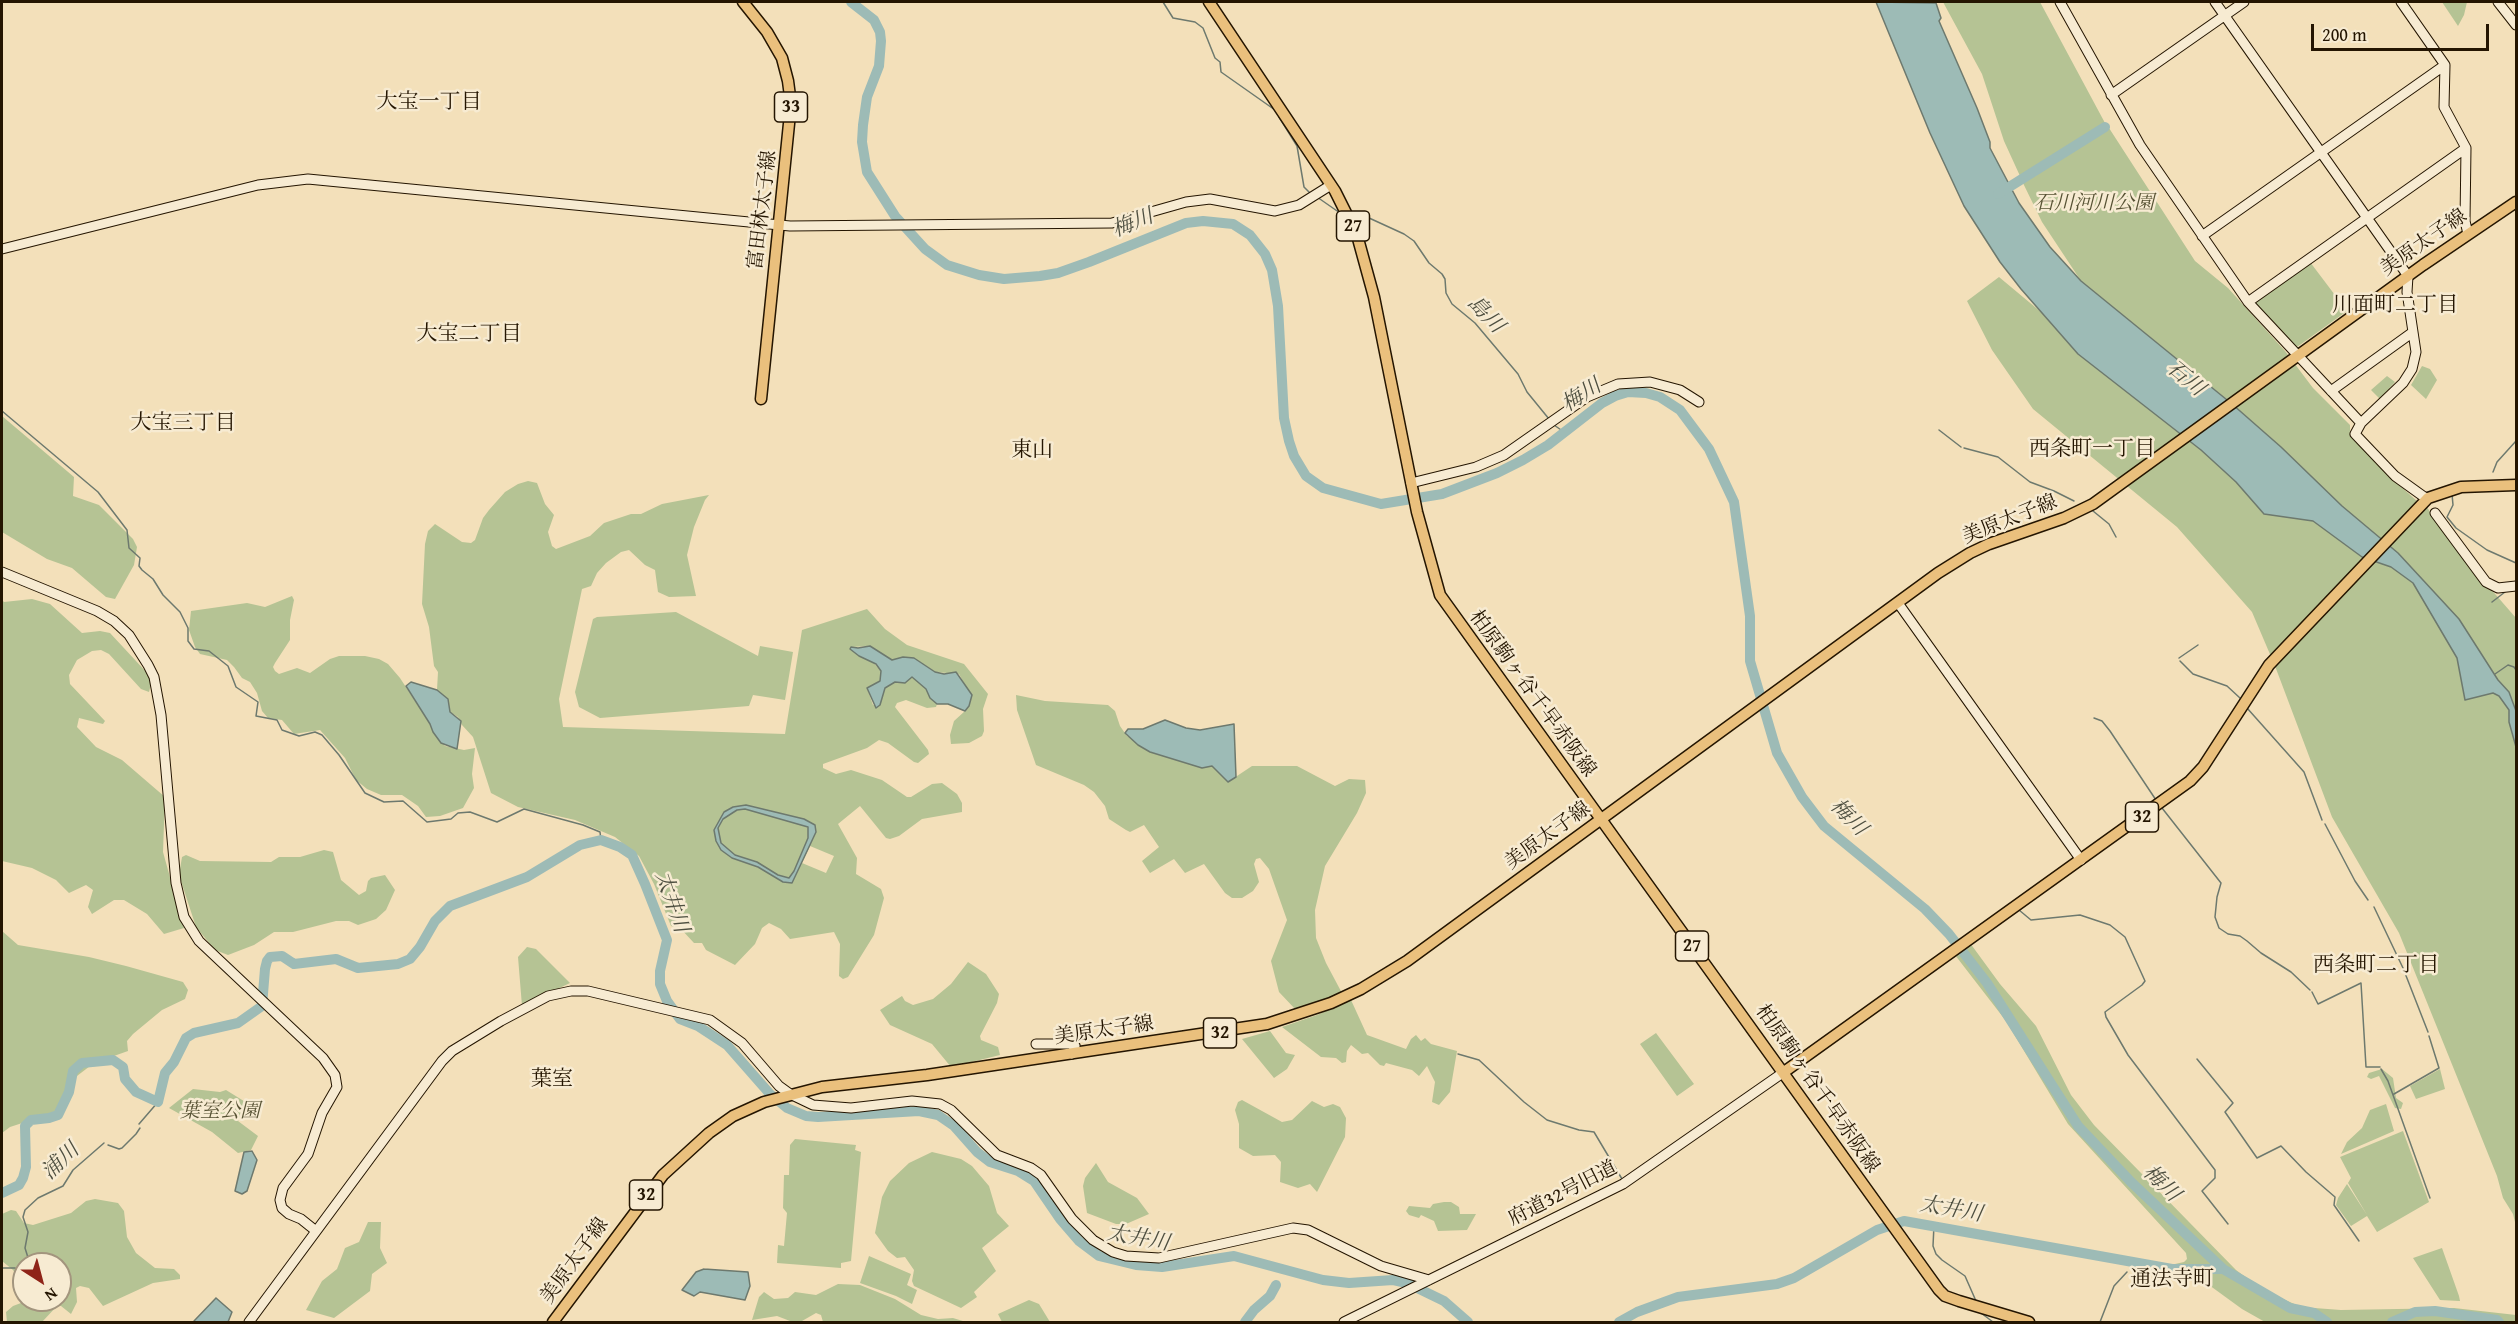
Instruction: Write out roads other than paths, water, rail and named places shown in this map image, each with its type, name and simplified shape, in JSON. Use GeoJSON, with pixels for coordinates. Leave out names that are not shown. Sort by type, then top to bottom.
{"type":"FeatureCollection","features":[{"type":"Feature","properties":{"kind":"main road","name":"富田林太子線"},"geometry":{"type":"LineString","coordinates":[[743,2],[777,48],[788,81],[791,116],[761,399]]}},
{"type":"Feature","properties":{"kind":"main road","name":"柏原駒ヶ谷千早赤阪線"},"geometry":{"type":"LineString","coordinates":[[1209,2],[1331,185],[1349,217],[1366,262],[1417,512],[1440,594],[1600,820],[1945,1296],[2029,1323]]}},
{"type":"Feature","properties":{"kind":"main road","name":"美原太子線"},"geometry":{"type":"LineString","coordinates":[[553,1323],[668,1169],[700,1140],[733,1116],[770,1100],[822,1087],[927,1075],[1267,1024],[1330,1004],[1361,989],[1407,961],[1970,553],[1989,544],[2064,518],[2093,504],[2408,276],[2517,202]]}},
{"type":"Feature","properties":{"kind":"main road","name":"32"},"geometry":{"type":"LineString","coordinates":[[1784,1072],[2174,794],[2196,774],[2274,660],[2426,500],[2442,491],[2461,487],[2517,485]]}},
{"type":"Feature","properties":{"kind":"street"},"geometry":{"type":"LineString","coordinates":[[2060,2],[2152,165],[2248,302],[2361,423]]}},
{"type":"Feature","properties":{"kind":"street"},"geometry":{"type":"LineString","coordinates":[[2215,2],[2408,276],[2407,292],[2416,352],[2412,369],[2403,383],[2361,423],[2355,435],[2395,476],[2426,500]]}},
{"type":"Feature","properties":{"kind":"street"},"geometry":{"type":"LineString","coordinates":[[2111,95],[2244,2]]}},
{"type":"Feature","properties":{"kind":"street"},"geometry":{"type":"LineString","coordinates":[[2401,2],[2445,65],[2444,107],[2466,148],[2465,221],[2468,234]]}},
{"type":"Feature","properties":{"kind":"street"},"geometry":{"type":"LineString","coordinates":[[2498,2],[2517,25]]}},
{"type":"Feature","properties":{"kind":"street"},"geometry":{"type":"LineString","coordinates":[[2202,236],[2445,65]]}},
{"type":"Feature","properties":{"kind":"street"},"geometry":{"type":"LineString","coordinates":[[2248,302],[2466,148]]}},
{"type":"Feature","properties":{"kind":"street"},"geometry":{"type":"LineString","coordinates":[[2,249],[258,185],[308,179],[780,226],[893,227],[1112,223],[1186,202],[1210,199],[1275,211],[1299,205],[1331,185]]}},
{"type":"Feature","properties":{"kind":"street"},"geometry":{"type":"LineString","coordinates":[[2331,391],[2413,332]]}},
{"type":"Feature","properties":{"kind":"street"},"geometry":{"type":"LineString","coordinates":[[1411,485],[1476,467],[1504,455],[1587,397],[1618,384],[1650,381],[1680,390],[1699,402]]}},
{"type":"Feature","properties":{"kind":"street"},"geometry":{"type":"LineString","coordinates":[[2435,513],[2449,535],[2486,582],[2498,588],[2517,586]]}},
{"type":"Feature","properties":{"kind":"street"},"geometry":{"type":"LineString","coordinates":[[2,572],[114,621],[129,634],[154,677],[160,715],[176,883],[184,917],[199,941],[323,1058],[335,1075],[337,1087],[322,1113],[308,1154],[287,1183],[280,1200],[282,1208],[316,1231]]}},
{"type":"Feature","properties":{"kind":"street"},"geometry":{"type":"LineString","coordinates":[[1898,603],[2080,860]]}},
{"type":"Feature","properties":{"kind":"street"},"geometry":{"type":"LineString","coordinates":[[249,1323],[438,1066],[452,1051],[548,996],[572,991],[588,992],[710,1020],[732,1034],[786,1095],[813,1105],[851,1108],[912,1101],[940,1104],[951,1110],[975,1136],[997,1155],[1031,1168],[1041,1175],[1072,1219],[1093,1240],[1126,1256],[1159,1258],[1293,1228],[1308,1230],[1381,1266],[1426,1282]]}},
{"type":"Feature","properties":{"kind":"street"},"geometry":{"type":"LineString","coordinates":[[1036,1044],[1071,1044],[1075,1046],[1072,1054]]}},
{"type":"Feature","properties":{"kind":"street","name":"府道32号旧道"},"geometry":{"type":"LineString","coordinates":[[1344,1323],[1623,1184],[1784,1072]]}},
{"type":"Feature","properties":{"kind":"water","name":"石川"},"geometry":{"type":"Polygon","coordinates":[[[1876,2],[1936,3],[1941,18],[1939,21],[1977,108],[1990,142],[1990,148],[2019,203],[2050,247],[2081,281],[2232,404],[2342,506],[2398,553],[2459,619],[2498,680],[2509,692],[2516,711],[2516,747],[2509,722],[2509,710],[2499,696],[2493,693],[2465,700],[2457,658],[2413,583],[2391,567],[2362,557],[2313,521],[2264,514],[2236,482],[2201,450],[2078,354],[2021,289],[2000,262],[1964,206],[1930,133],[1876,2]]]}},
{"type":"Feature","properties":{"kind":"water"},"geometry":{"type":"Polygon","coordinates":[[[870,646],[892,660],[903,657],[914,658],[935,672],[944,674],[956,672],[972,695],[969,706],[965,711],[948,704],[937,704],[930,698],[926,689],[912,677],[905,683],[895,682],[885,688],[880,705],[876,708],[867,688],[880,681],[881,671],[876,664],[850,649],[851,647],[870,646]]]}},
{"type":"Feature","properties":{"kind":"water"},"geometry":{"type":"Polygon","coordinates":[[[411,682],[437,690],[448,699],[450,712],[461,721],[457,749],[441,743],[433,732],[406,686],[411,682]]]}},
{"type":"Feature","properties":{"kind":"water"},"geometry":{"type":"Polygon","coordinates":[[[1165,720],[1186,728],[1200,730],[1234,724],[1236,777],[1228,782],[1212,766],[1202,768],[1150,752],[1125,733],[1128,729],[1143,729],[1165,720]]]}},
{"type":"Feature","properties":{"kind":"water"},"geometry":{"type":"Polygon","coordinates":[[[746,805],[804,819],[815,825],[816,832],[792,883],[783,882],[758,867],[732,858],[721,850],[714,830],[724,812],[733,807],[746,805]],[[745,809],[737,810],[723,819],[718,828],[721,843],[735,855],[757,862],[778,875],[789,878],[808,838],[808,827],[745,809]]]}},
{"type":"Feature","properties":{"kind":"water"},"geometry":{"type":"Polygon","coordinates":[[[252,1151],[257,1160],[247,1191],[242,1194],[235,1191],[244,1152],[252,1151]]]}},
{"type":"Feature","properties":{"kind":"water"},"geometry":{"type":"Polygon","coordinates":[[[704,1269],[748,1272],[750,1286],[745,1300],[700,1292],[694,1296],[682,1290],[696,1272],[704,1269]]]}},
{"type":"Feature","properties":{"kind":"water"},"geometry":{"type":"Polygon","coordinates":[[[216,1298],[232,1312],[228,1322],[195,1322],[194,1321],[216,1298]]]}},
{"type":"Feature","properties":{"kind":"waterway","name":"梅川"},"geometry":{"type":"LineString","coordinates":[[851,2],[874,20],[880,32],[881,41],[879,66],[867,97],[863,125],[862,142],[867,172],[895,216],[925,249],[947,265],[979,275],[1004,279],[1040,276],[1058,273],[1089,262],[1186,223],[1203,221],[1233,224],[1250,235],[1265,254],[1272,270],[1278,306],[1284,418],[1289,441],[1294,456],[1306,476],[1323,488],[1381,504],[1442,494],[1497,473],[1523,460],[1548,445],[1602,403],[1615,396],[1628,392],[1646,393],[1660,397],[1680,410],[1709,449],[1734,502],[1750,616],[1750,661],[1777,753],[1802,797],[1824,826],[1925,909],[1949,934],[1987,983],[2078,1126],[2131,1182],[2223,1269],[2290,1308],[2314,1313],[2327,1322]]}},
{"type":"Feature","properties":{"kind":"waterway","name":"島川"},"geometry":{"type":"LineString","coordinates":[[1163,2],[1173,18],[1195,22],[1203,28],[1215,58],[1220,62],[1221,72],[1275,110]]}},
{"type":"Feature","properties":{"kind":"waterway","name":"島川"},"geometry":{"type":"LineString","coordinates":[[1279,117],[1297,146],[1304,187],[1310,193]]}},
{"type":"Feature","properties":{"kind":"waterway"},"geometry":{"type":"LineString","coordinates":[[1998,194],[2105,127]]}},
{"type":"Feature","properties":{"kind":"waterway","name":"島川"},"geometry":{"type":"LineString","coordinates":[[1317,197],[1340,213]]}},
{"type":"Feature","properties":{"kind":"waterway","name":"島川"},"geometry":{"type":"LineString","coordinates":[[1351,213],[1356,212],[1414,241],[1429,263],[1442,274],[1445,279],[1446,293],[1452,304],[1475,323],[1518,374],[1527,392],[1549,419]]}},
{"type":"Feature","properties":{"kind":"waterway"},"geometry":{"type":"LineString","coordinates":[[2,411],[98,492],[127,530],[129,548],[140,558],[139,566],[153,579],[163,595],[180,612],[188,628],[188,641],[194,649],[209,651],[228,666],[236,687],[258,702],[256,716],[277,720],[282,730],[299,736],[315,732],[322,735],[365,793],[384,802],[403,801],[427,822],[451,819],[458,813],[470,812],[497,822],[524,809],[583,825],[600,832],[601,840]]}},
{"type":"Feature","properties":{"kind":"waterway","name":"島川"},"geometry":{"type":"LineString","coordinates":[[1554,425],[1564,432]]}},
{"type":"Feature","properties":{"kind":"waterway"},"geometry":{"type":"LineString","coordinates":[[1939,430],[1961,447]]}},
{"type":"Feature","properties":{"kind":"waterway"},"geometry":{"type":"LineString","coordinates":[[2493,472],[2497,462],[2516,441]]}},
{"type":"Feature","properties":{"kind":"waterway"},"geometry":{"type":"LineString","coordinates":[[1964,448],[1998,457],[2030,482],[2074,501]]}},
{"type":"Feature","properties":{"kind":"waterway"},"geometry":{"type":"LineString","coordinates":[[2452,494],[2453,505],[2447,517],[2456,528],[2487,550],[2516,563]]}},
{"type":"Feature","properties":{"kind":"waterway"},"geometry":{"type":"LineString","coordinates":[[2093,511],[2109,524],[2116,537]]}},
{"type":"Feature","properties":{"kind":"waterway"},"geometry":{"type":"LineString","coordinates":[[2492,602],[2505,592]]}},
{"type":"Feature","properties":{"kind":"waterway"},"geometry":{"type":"LineString","coordinates":[[2179,658],[2198,645]]}},
{"type":"Feature","properties":{"kind":"waterway"},"geometry":{"type":"LineString","coordinates":[[2180,661],[2193,674],[2227,686],[2240,698]]}},
{"type":"Feature","properties":{"kind":"waterway"},"geometry":{"type":"LineString","coordinates":[[2495,674],[2508,665],[2516,670]]}},
{"type":"Feature","properties":{"kind":"waterway"},"geometry":{"type":"LineString","coordinates":[[2247,708],[2304,772],[2322,820]]}},
{"type":"Feature","properties":{"kind":"waterway"},"geometry":{"type":"LineString","coordinates":[[2094,718],[2102,721],[2110,731],[2156,800]]}},
{"type":"Feature","properties":{"kind":"waterway"},"geometry":{"type":"LineString","coordinates":[[2162,808],[2221,883],[2215,917],[2219,928],[2228,934],[2240,936],[2291,972],[2310,990]]}},
{"type":"Feature","properties":{"kind":"waterway"},"geometry":{"type":"LineString","coordinates":[[2325,824],[2355,881],[2368,900]]}},
{"type":"Feature","properties":{"kind":"waterway","name":"太井川"},"geometry":{"type":"LineString","coordinates":[[2,1193],[19,1185],[23,1178],[26,1167],[25,1126],[31,1120],[58,1115],[69,1092],[73,1071],[82,1063],[113,1060],[123,1067],[125,1079],[136,1092],[158,1102],[165,1073],[174,1062],[186,1038],[194,1033],[238,1023],[262,1006],[265,969],[270,957],[282,956],[294,964],[336,959],[358,968],[398,964],[410,959],[435,921],[450,906],[527,877],[580,845],[601,840],[620,847],[632,855],[645,884],[667,940],[660,971],[660,984],[667,1001],[680,1019],[698,1026],[727,1045],[770,1094],[787,1108],[806,1116],[818,1117],[919,1111],[938,1115],[954,1126],[977,1152],[990,1162],[1018,1171],[1034,1181],[1060,1219],[1079,1241],[1099,1256],[1136,1265],[1162,1267],[1234,1256],[1323,1280],[1349,1283],[1393,1280],[1407,1283],[1444,1301],[1468,1322]]}},
{"type":"Feature","properties":{"kind":"waterway"},"geometry":{"type":"LineString","coordinates":[[2374,907],[2403,968],[2428,1032]]}},
{"type":"Feature","properties":{"kind":"waterway"},"geometry":{"type":"LineString","coordinates":[[2019,910],[2031,920],[2080,915],[2110,925],[2125,937],[2145,981],[2105,1012],[2106,1017],[2128,1055],[2215,1170],[2215,1178],[2202,1191],[2228,1224]]}},
{"type":"Feature","properties":{"kind":"waterway"},"geometry":{"type":"LineString","coordinates":[[2312,992],[2318,1004],[2361,983],[2366,1067],[2380,1067]]}},
{"type":"Feature","properties":{"kind":"waterway"},"geometry":{"type":"LineString","coordinates":[[2394,1094],[2439,1068],[2429,1036]]}},
{"type":"Feature","properties":{"kind":"waterway"},"geometry":{"type":"LineString","coordinates":[[1458,1054],[1479,1060],[1547,1120],[1594,1132],[1622,1179]]}},
{"type":"Feature","properties":{"kind":"waterway"},"geometry":{"type":"LineString","coordinates":[[2197,1059],[2233,1103],[2225,1112],[2257,1158],[2281,1146],[2335,1197],[2334,1205],[2359,1241]]}},
{"type":"Feature","properties":{"kind":"waterway"},"geometry":{"type":"LineString","coordinates":[[2381,1069],[2388,1081],[2430,1198]]}},
{"type":"Feature","properties":{"kind":"waterway","name":"浦川"},"geometry":{"type":"LineString","coordinates":[[139,1124],[158,1102]]}},
{"type":"Feature","properties":{"kind":"waterway","name":"浦川"},"geometry":{"type":"LineString","coordinates":[[108,1145],[122,1148],[140,1128]]}},
{"type":"Feature","properties":{"kind":"waterway","name":"浦川"},"geometry":{"type":"LineString","coordinates":[[26,1252],[28,1232],[23,1217],[25,1210],[38,1198],[63,1186],[73,1170],[104,1143]]}},
{"type":"Feature","properties":{"kind":"waterway","name":"太井川"},"geometry":{"type":"LineString","coordinates":[[1619,1322],[1637,1312],[1678,1297],[1777,1284],[1794,1278],[1877,1230],[1904,1221],[2172,1269],[2223,1269]]}},
{"type":"Feature","properties":{"kind":"waterway"},"geometry":{"type":"LineString","coordinates":[[1934,1225],[1933,1246],[1936,1254],[1965,1276],[1976,1301]]}},
{"type":"Feature","properties":{"kind":"waterway","name":"浦川"},"geometry":{"type":"LineString","coordinates":[[2,1268],[12,1268]]}},
{"type":"Feature","properties":{"kind":"waterway"},"geometry":{"type":"LineString","coordinates":[[2100,1322],[2114,1286],[2127,1272]]}},
{"type":"Feature","properties":{"kind":"waterway"},"geometry":{"type":"LineString","coordinates":[[1245,1322],[1254,1310],[1270,1296],[1276,1285]]}},
{"type":"Feature","properties":{"kind":"waterway","name":"梅川"},"geometry":{"type":"LineString","coordinates":[[2392,1322],[2415,1312],[2435,1311],[2499,1322]]}},
{"type":"Feature","properties":{"kind":"waterway"},"geometry":{"type":"LineString","coordinates":[[1981,1313],[1993,1322]]}},
{"type":"Feature","properties":{"kind":"district","name":"大宝一丁目"},"geometry":{"type":"Point","coordinates":[429,103]}},
{"type":"Feature","properties":{"kind":"district","name":"川面町二丁目"},"geometry":{"type":"Point","coordinates":[2395,306]}},
{"type":"Feature","properties":{"kind":"district","name":"大宝二丁目"},"geometry":{"type":"Point","coordinates":[469,335]}},
{"type":"Feature","properties":{"kind":"district","name":"大宝三丁目"},"geometry":{"type":"Point","coordinates":[183,424]}},
{"type":"Feature","properties":{"kind":"district","name":"西条町一丁目"},"geometry":{"type":"Point","coordinates":[2092,450]}},
{"type":"Feature","properties":{"kind":"district","name":"東山"},"geometry":{"type":"Point","coordinates":[1032,451]}},
{"type":"Feature","properties":{"kind":"district","name":"西条町二丁目"},"geometry":{"type":"Point","coordinates":[2376,966]}},
{"type":"Feature","properties":{"kind":"district","name":"葉室"},"geometry":{"type":"Point","coordinates":[552,1080]}},
{"type":"Feature","properties":{"kind":"district","name":"通法寺町"},"geometry":{"type":"Point","coordinates":[2172,1280]}},
{"type":"Feature","properties":{"kind":"park label","name":"石川河川公園"},"geometry":{"type":"Point","coordinates":[2094,204]}},
{"type":"Feature","properties":{"kind":"park label","name":"葉室公園"},"geometry":{"type":"Point","coordinates":[220,1112]}}]}
